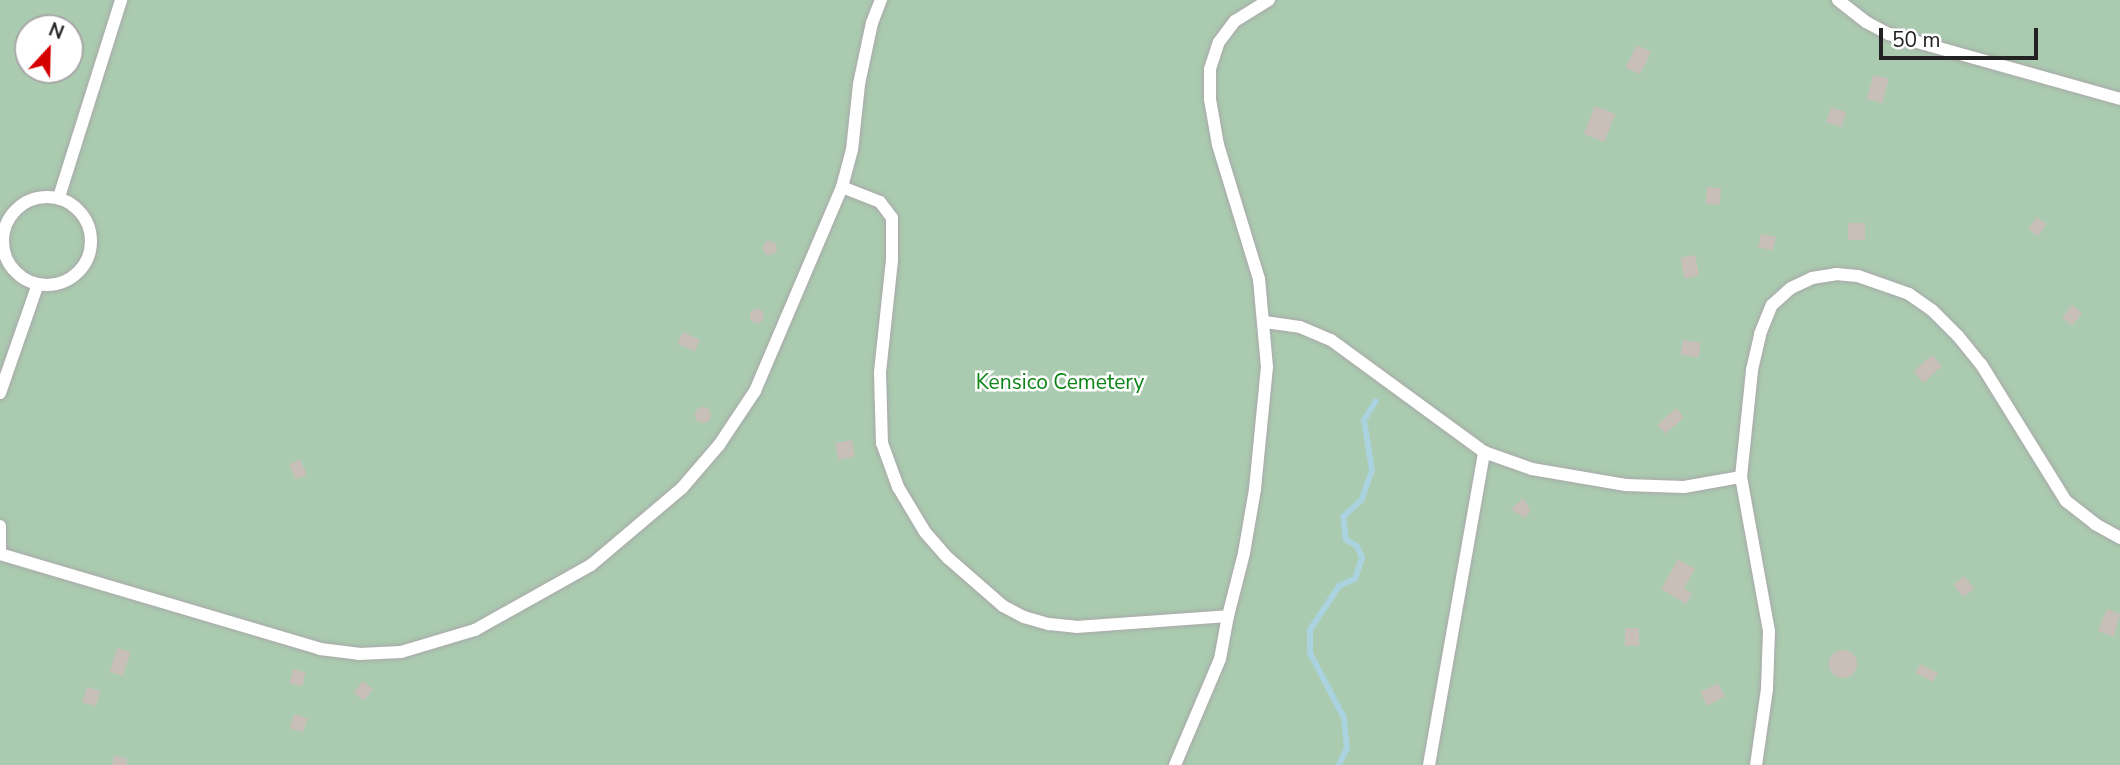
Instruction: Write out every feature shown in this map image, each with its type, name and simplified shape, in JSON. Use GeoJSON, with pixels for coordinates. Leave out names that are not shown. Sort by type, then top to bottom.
{"type":"FeatureCollection","features":[{"type":"Feature","properties":{"kind":"lane"},"geometry":{"type":"LineString","coordinates":[[59,197],[121,0]]}},
{"type":"Feature","properties":{"kind":"lane"},"geometry":{"type":"LineString","coordinates":[[0,526],[0,552],[320,649],[359,654],[401,652],[475,630],[591,565],[682,488],[719,445],[755,391],[842,187],[852,150],[859,84],[872,23],[881,0]]}},
{"type":"Feature","properties":{"kind":"lane"},"geometry":{"type":"LineString","coordinates":[[1175,765],[1220,659],[1244,553],[1264,417],[1267,367],[1259,279],[1218,145],[1210,99],[1210,69],[1219,42],[1235,21],[1269,0]]}},
{"type":"Feature","properties":{"kind":"lane"},"geometry":{"type":"LineString","coordinates":[[1838,0],[1866,22],[1889,34],[2120,99]]}},
{"type":"Feature","properties":{"kind":"lane"},"geometry":{"type":"LineString","coordinates":[[842,187],[880,202],[892,218],[892,260],[880,373],[882,443],[898,487],[925,532],[948,558],[1003,606],[1024,617],[1049,624],[1089,626],[1228,616]]}},
{"type":"Feature","properties":{"kind":"lane"},"geometry":{"type":"LineString","coordinates":[[59,197],[82,214],[89,227],[91,242],[85,264],[75,275],[61,283],[38,284],[13,270],[6,257],[4,232],[9,218],[19,206],[35,198],[59,197]]}},
{"type":"Feature","properties":{"kind":"lane"},"geometry":{"type":"LineString","coordinates":[[1756,765],[1767,689],[1769,631],[1741,477],[1752,370],[1760,334],[1772,305],[1791,288],[1812,278],[1836,274],[1858,276],[1909,294],[1932,310],[1958,336],[1988,374],[2066,501],[2095,524],[2120,538]]}},
{"type":"Feature","properties":{"kind":"lane"},"geometry":{"type":"LineString","coordinates":[[0,393],[38,284]]}},
{"type":"Feature","properties":{"kind":"lane"},"geometry":{"type":"LineString","coordinates":[[1265,322],[1300,327],[1331,340],[1484,452],[1532,469],[1626,485],[1684,487],[1741,477]]}},
{"type":"Feature","properties":{"kind":"lane"},"geometry":{"type":"LineString","coordinates":[[1429,765],[1484,452]]}},
{"type":"Feature","properties":{"kind":"green space","name":"Kensico Cemetery"},"geometry":{"type":"Polygon","coordinates":[[[0,0],[2120,0],[2120,765],[0,765],[0,0]]]}},
{"type":"Feature","properties":{"kind":"building"},"geometry":{"type":"Polygon","coordinates":[[[1637,45],[1651,52],[1640,75],[1626,67],[1637,45]]]}},
{"type":"Feature","properties":{"kind":"building"},"geometry":{"type":"Polygon","coordinates":[[[1873,75],[1889,79],[1882,103],[1867,99],[1873,75]]]}},
{"type":"Feature","properties":{"kind":"building"},"geometry":{"type":"Polygon","coordinates":[[[1595,106],[1615,114],[1604,142],[1584,134],[1595,106]]]}},
{"type":"Feature","properties":{"kind":"building"},"geometry":{"type":"Polygon","coordinates":[[[1831,107],[1846,112],[1841,127],[1826,122],[1831,107]]]}},
{"type":"Feature","properties":{"kind":"building"},"geometry":{"type":"Polygon","coordinates":[[[1707,187],[1721,188],[1720,205],[1706,204],[1707,187]]]}},
{"type":"Feature","properties":{"kind":"building"},"geometry":{"type":"Polygon","coordinates":[[[2037,217],[2047,224],[2038,236],[2028,229],[2037,217]]]}},
{"type":"Feature","properties":{"kind":"building"},"geometry":{"type":"Polygon","coordinates":[[[1848,223],[1865,223],[1865,240],[1848,240],[1848,223]]]}},
{"type":"Feature","properties":{"kind":"building"},"geometry":{"type":"Polygon","coordinates":[[[1761,234],[1776,237],[1773,251],[1758,248],[1761,234]]]}},
{"type":"Feature","properties":{"kind":"building"},"geometry":{"type":"Polygon","coordinates":[[[767,241],[773,241],[777,248],[773,255],[767,255],[763,251],[763,245],[767,241]]]}},
{"type":"Feature","properties":{"kind":"building"},"geometry":{"type":"Polygon","coordinates":[[[1695,255],[1699,276],[1684,278],[1680,258],[1695,255]]]}},
{"type":"Feature","properties":{"kind":"building"},"geometry":{"type":"Polygon","coordinates":[[[2072,305],[2082,313],[2072,326],[2062,317],[2072,305]]]}},
{"type":"Feature","properties":{"kind":"building"},"geometry":{"type":"Polygon","coordinates":[[[754,309],[760,309],[764,316],[760,323],[754,323],[750,319],[750,313],[754,309]]]}},
{"type":"Feature","properties":{"kind":"building"},"geometry":{"type":"Polygon","coordinates":[[[683,332],[700,340],[695,352],[678,344],[683,332]]]}},
{"type":"Feature","properties":{"kind":"building"},"geometry":{"type":"Polygon","coordinates":[[[1683,340],[1701,343],[1698,358],[1681,355],[1683,340]]]}},
{"type":"Feature","properties":{"kind":"building"},"geometry":{"type":"Polygon","coordinates":[[[1932,355],[1942,366],[1923,383],[1913,372],[1932,355]]]}},
{"type":"Feature","properties":{"kind":"building"},"geometry":{"type":"Polygon","coordinates":[[[703,407],[711,415],[703,423],[695,415],[703,407]]]}},
{"type":"Feature","properties":{"kind":"building"},"geometry":{"type":"Polygon","coordinates":[[[1676,408],[1684,417],[1665,434],[1657,425],[1676,408]]]}},
{"type":"Feature","properties":{"kind":"building"},"geometry":{"type":"Polygon","coordinates":[[[852,440],[855,457],[838,460],[835,443],[852,440]]]}},
{"type":"Feature","properties":{"kind":"building"},"geometry":{"type":"Polygon","coordinates":[[[300,459],[307,475],[296,479],[289,464],[300,459]]]}},
{"type":"Feature","properties":{"kind":"building"},"geometry":{"type":"Polygon","coordinates":[[[1523,498],[1531,511],[1524,518],[1511,509],[1523,498]]]}},
{"type":"Feature","properties":{"kind":"building"},"geometry":{"type":"Polygon","coordinates":[[[1678,559],[1695,569],[1684,588],[1692,593],[1686,604],[1661,589],[1678,559]]]}},
{"type":"Feature","properties":{"kind":"building"},"geometry":{"type":"Polygon","coordinates":[[[1964,576],[1974,588],[1964,597],[1953,585],[1964,576]]]}},
{"type":"Feature","properties":{"kind":"building"},"geometry":{"type":"Polygon","coordinates":[[[2107,609],[2120,614],[2114,637],[2098,631],[2107,609]]]}},
{"type":"Feature","properties":{"kind":"building"},"geometry":{"type":"Polygon","coordinates":[[[1625,628],[1639,628],[1639,646],[1625,646],[1625,628]]]}},
{"type":"Feature","properties":{"kind":"building"},"geometry":{"type":"Polygon","coordinates":[[[117,648],[130,652],[123,676],[110,672],[117,648]]]}},
{"type":"Feature","properties":{"kind":"building"},"geometry":{"type":"Polygon","coordinates":[[[1843,650],[1853,654],[1857,664],[1853,674],[1843,678],[1833,674],[1829,664],[1833,654],[1843,650]]]}},
{"type":"Feature","properties":{"kind":"building"},"geometry":{"type":"Polygon","coordinates":[[[1920,664],[1938,673],[1933,682],[1915,673],[1920,664]]]}},
{"type":"Feature","properties":{"kind":"building"},"geometry":{"type":"Polygon","coordinates":[[[293,669],[306,672],[302,687],[290,684],[293,669]]]}},
{"type":"Feature","properties":{"kind":"building"},"geometry":{"type":"Polygon","coordinates":[[[363,681],[373,689],[364,701],[354,693],[363,681]]]}},
{"type":"Feature","properties":{"kind":"building"},"geometry":{"type":"Polygon","coordinates":[[[1718,683],[1725,696],[1707,706],[1700,692],[1718,683]]]}},
{"type":"Feature","properties":{"kind":"building"},"geometry":{"type":"Polygon","coordinates":[[[87,687],[100,691],[96,706],[82,702],[87,687]]]}},
{"type":"Feature","properties":{"kind":"building"},"geometry":{"type":"Polygon","coordinates":[[[294,714],[307,718],[303,732],[290,728],[294,714]]]}},
{"type":"Feature","properties":{"kind":"building"},"geometry":{"type":"Polygon","coordinates":[[[114,755],[128,759],[126,765],[112,765],[114,755]]]}},
{"type":"Feature","properties":{"kind":"waterway"},"geometry":{"type":"LineString","coordinates":[[1339,765],[1347,748],[1344,718],[1310,653],[1310,630],[1339,586],[1355,579],[1362,557],[1357,546],[1346,540],[1343,517],[1362,499],[1372,470],[1364,420],[1376,401]]}}]}
